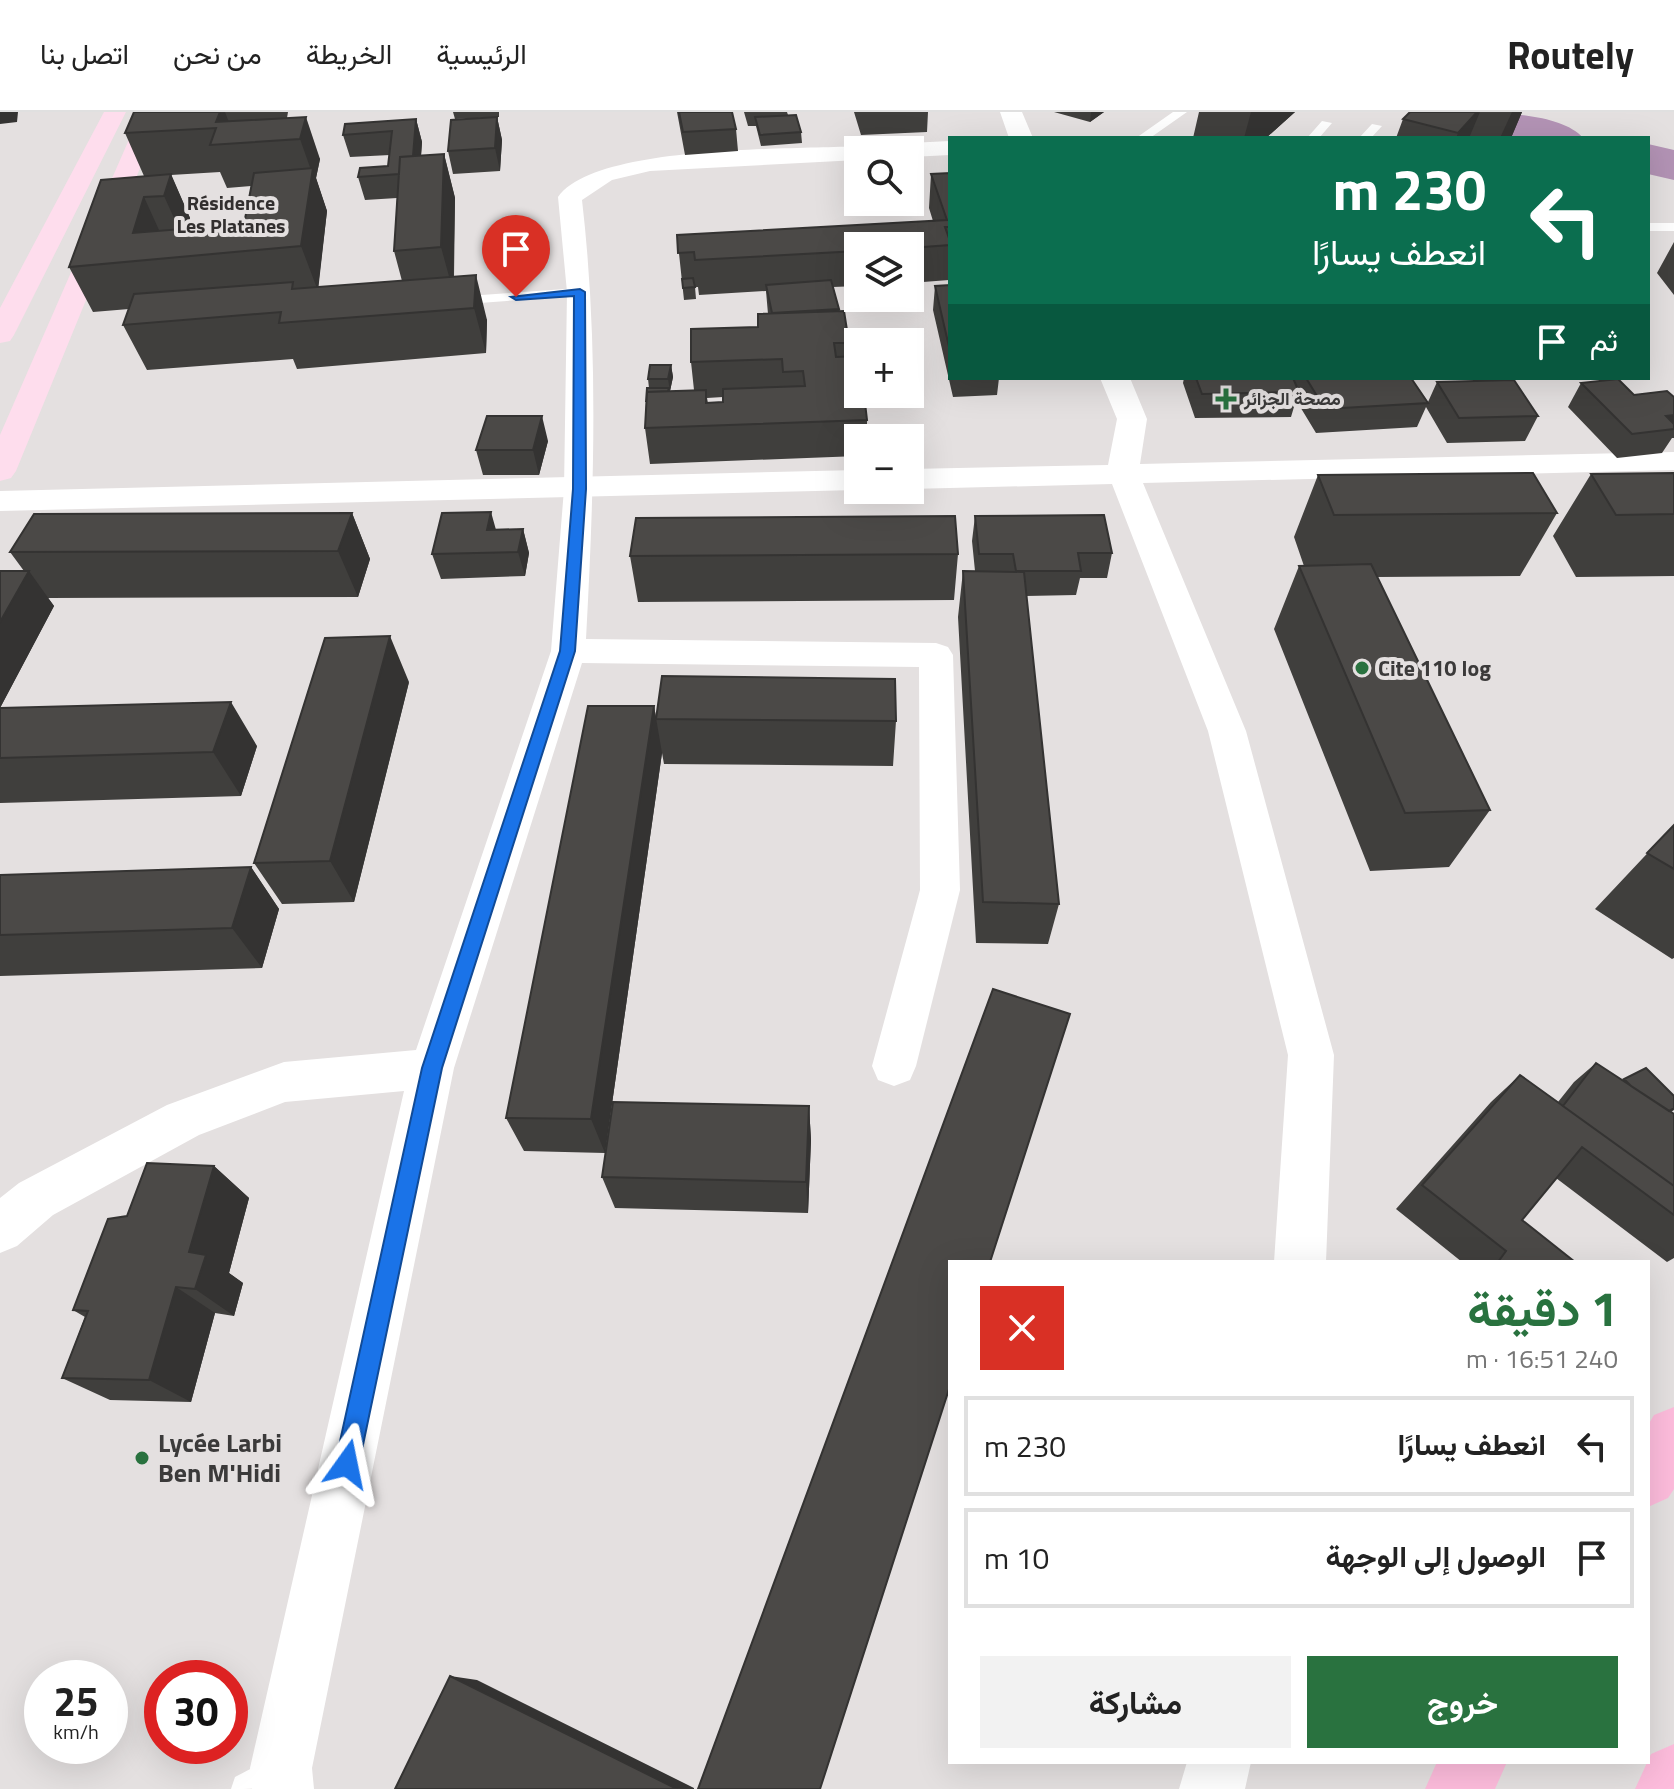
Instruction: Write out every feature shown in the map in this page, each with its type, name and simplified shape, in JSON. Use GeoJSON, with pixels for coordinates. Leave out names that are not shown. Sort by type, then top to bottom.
{"type":"FeatureCollection","features":[{"type":"Feature","properties":{"kind":"main road"},"geometry":{"type":"LineString","coordinates":[[0,335],[115,112]]}},
{"type":"Feature","properties":{"kind":"main road"},"geometry":{"type":"LineString","coordinates":[[0,471],[152,112]]}},
{"type":"Feature","properties":{"kind":"main road"},"geometry":{"type":"LineString","coordinates":[[1650,1475],[1674,1435]]}},
{"type":"Feature","properties":{"kind":"main road"},"geometry":{"type":"LineString","coordinates":[[1458,1789],[1474,1764]]}},
{"type":"Feature","properties":{"kind":"main road"},"geometry":{"type":"LineString","coordinates":[[1668,1789],[1674,1777]]}},
{"type":"Feature","properties":{"kind":"street"},"geometry":{"type":"LineString","coordinates":[[1011,112],[1020,136]]}},
{"type":"Feature","properties":{"kind":"street"},"geometry":{"type":"LineString","coordinates":[[924,149],[948,148]]}},
{"type":"Feature","properties":{"kind":"street"},"geometry":{"type":"LineString","coordinates":[[282,1779],[432,1068],[568,651],[579,489],[580,292],[570,197],[604,175],[650,164],[844,154]]}},
{"type":"Feature","properties":{"kind":"street"},"geometry":{"type":"LineString","coordinates":[[1116,380],[1132,419],[1123,472],[1227,731],[1311,1055],[1300,1260]]}},
{"type":"Feature","properties":{"kind":"street"},"geometry":{"type":"LineString","coordinates":[[924,479],[1674,461]]}},
{"type":"Feature","properties":{"kind":"street"},"geometry":{"type":"LineString","coordinates":[[0,501],[844,480]]}},
{"type":"Feature","properties":{"kind":"street"},"geometry":{"type":"LineString","coordinates":[[568,651],[936,655],[940,890],[894,1066]]}},
{"type":"Feature","properties":{"kind":"street"},"geometry":{"type":"LineString","coordinates":[[0,1229],[36,1199],[183,1120],[284,1082],[432,1068]]}},
{"type":"Feature","properties":{"kind":"street"},"geometry":{"type":"LineString","coordinates":[[1212,1789],[1218,1764]]}},
{"type":"Feature","properties":{"kind":"lane"},"geometry":{"type":"LineString","coordinates":[[1145,136],[1181,112]]}},
{"type":"Feature","properties":{"kind":"lane"},"geometry":{"type":"LineString","coordinates":[[1315,136],[1326,123]]}},
{"type":"Feature","properties":{"kind":"lane"},"geometry":{"type":"LineString","coordinates":[[1367,136],[1376,126]]}},
{"type":"Feature","properties":{"kind":"lane"},"geometry":{"type":"LineString","coordinates":[[1650,227],[1674,227]]}},
{"type":"Feature","properties":{"kind":"lane"},"geometry":{"type":"LineString","coordinates":[[437,302],[580,292]]}},
{"type":"Feature","properties":{"kind":"lane"},"geometry":{"type":"LineString","coordinates":[[247,1789],[282,1779]]}},
{"type":"Feature","properties":{"kind":"building"},"geometry":{"type":"Polygon","coordinates":[[[134,112],[220,112],[216,122],[306,117],[300,139],[210,145],[216,128],[125,133],[134,112]]]}},
{"type":"Feature","properties":{"kind":"building"},"geometry":{"type":"Polygon","coordinates":[[[679,112],[732,112],[736,129],[683,132],[679,112]]]}},
{"type":"Feature","properties":{"kind":"building"},"geometry":{"type":"Polygon","coordinates":[[[1410,112],[1477,112],[1458,133],[1403,119],[1410,112]]]}},
{"type":"Feature","properties":{"kind":"building"},"geometry":{"type":"Polygon","coordinates":[[[796,115],[801,132],[760,135],[755,117],[796,115]]]}},
{"type":"Feature","properties":{"kind":"building"},"geometry":{"type":"Polygon","coordinates":[[[497,117],[495,148],[448,151],[451,120],[497,117]]]}},
{"type":"Feature","properties":{"kind":"building"},"geometry":{"type":"Polygon","coordinates":[[[416,119],[413,156],[400,157],[399,174],[358,177],[360,168],[388,166],[392,131],[343,135],[345,124],[416,119]]]}},
{"type":"Feature","properties":{"kind":"building"},"geometry":{"type":"Polygon","coordinates":[[[444,154],[441,247],[394,251],[400,157],[444,154]]]}},
{"type":"Feature","properties":{"kind":"building"},"geometry":{"type":"Polygon","coordinates":[[[313,168],[301,246],[69,267],[101,180],[171,174],[164,196],[144,197],[133,233],[244,224],[254,173],[313,168]]]}},
{"type":"Feature","properties":{"kind":"building"},"geometry":{"type":"Polygon","coordinates":[[[948,173],[948,227],[945,227],[948,245],[924,247],[924,232],[844,232],[844,252],[695,260],[694,252],[678,253],[677,235],[947,220],[931,174],[948,173]]]}},
{"type":"Feature","properties":{"kind":"building"},"geometry":{"type":"Polygon","coordinates":[[[476,275],[474,308],[279,323],[281,312],[123,325],[134,294],[293,282],[292,289],[476,275]]]}},
{"type":"Feature","properties":{"kind":"building"},"geometry":{"type":"Polygon","coordinates":[[[693,278],[695,287],[683,288],[682,279],[693,278]]]}},
{"type":"Feature","properties":{"kind":"building"},"geometry":{"type":"Polygon","coordinates":[[[831,280],[839,309],[772,313],[766,285],[831,280]]]}},
{"type":"Feature","properties":{"kind":"building"},"geometry":{"type":"Polygon","coordinates":[[[948,285],[948,342],[935,286],[948,285]]]}},
{"type":"Feature","properties":{"kind":"building"},"geometry":{"type":"Polygon","coordinates":[[[844,311],[847,328],[844,328],[844,343],[834,343],[836,357],[844,357],[844,408],[866,408],[867,420],[645,428],[647,392],[706,390],[706,403],[723,402],[723,389],[805,386],[803,371],[783,372],[782,359],[691,362],[691,329],[758,327],[758,314],[844,311]]]}},
{"type":"Feature","properties":{"kind":"building"},"geometry":{"type":"Polygon","coordinates":[[[650,365],[671,365],[668,379],[648,379],[650,365]]]}},
{"type":"Feature","properties":{"kind":"building"},"geometry":{"type":"Polygon","coordinates":[[[1197,380],[1294,380],[1299,392],[1202,394],[1197,380]]]}},
{"type":"Feature","properties":{"kind":"building"},"geometry":{"type":"Polygon","coordinates":[[[1307,380],[1412,380],[1428,403],[1325,409],[1307,380]]]}},
{"type":"Feature","properties":{"kind":"building"},"geometry":{"type":"Polygon","coordinates":[[[1514,380],[1538,416],[1459,418],[1437,382],[1514,380]]]}},
{"type":"Feature","properties":{"kind":"building"},"geometry":{"type":"Polygon","coordinates":[[[1619,380],[1634,395],[1667,391],[1674,397],[1674,415],[1666,416],[1674,424],[1674,429],[1632,434],[1581,383],[1619,380]]]}},
{"type":"Feature","properties":{"kind":"building"},"geometry":{"type":"Polygon","coordinates":[[[647,388],[669,388],[668,391],[647,392],[646,402],[647,388]]]}},
{"type":"Feature","properties":{"kind":"building"},"geometry":{"type":"Polygon","coordinates":[[[487,416],[542,416],[533,450],[476,450],[487,416]]]}},
{"type":"Feature","properties":{"kind":"building"},"geometry":{"type":"Polygon","coordinates":[[[1533,473],[1557,513],[1334,515],[1318,475],[1533,473]]]}},
{"type":"Feature","properties":{"kind":"building"},"geometry":{"type":"Polygon","coordinates":[[[1674,473],[1674,514],[1616,515],[1591,474],[1674,473]]]}},
{"type":"Feature","properties":{"kind":"building"},"geometry":{"type":"Polygon","coordinates":[[[491,512],[487,530],[523,529],[518,552],[432,554],[442,513],[491,512]]]}},
{"type":"Feature","properties":{"kind":"building"},"geometry":{"type":"Polygon","coordinates":[[[352,513],[338,551],[10,552],[34,514],[352,513]]]}},
{"type":"Feature","properties":{"kind":"building"},"geometry":{"type":"Polygon","coordinates":[[[1104,515],[1112,553],[1078,553],[1081,571],[1016,571],[1013,554],[979,554],[975,516],[1104,515]]]}},
{"type":"Feature","properties":{"kind":"building"},"geometry":{"type":"Polygon","coordinates":[[[955,516],[958,554],[630,556],[636,518],[955,516]]]}},
{"type":"Feature","properties":{"kind":"building"},"geometry":{"type":"Polygon","coordinates":[[[1371,564],[1490,810],[1405,813],[1299,566],[1371,564]]]}},
{"type":"Feature","properties":{"kind":"building"},"geometry":{"type":"Polygon","coordinates":[[[0,571],[29,571],[0,622],[0,571]]]}},
{"type":"Feature","properties":{"kind":"building"},"geometry":{"type":"Polygon","coordinates":[[[963,571],[1024,572],[1059,904],[983,902],[963,571]]]}},
{"type":"Feature","properties":{"kind":"building"},"geometry":{"type":"Polygon","coordinates":[[[390,636],[330,861],[254,863],[325,638],[390,636]]]}},
{"type":"Feature","properties":{"kind":"building"},"geometry":{"type":"Polygon","coordinates":[[[662,676],[895,679],[896,721],[656,719],[662,676]]]}},
{"type":"Feature","properties":{"kind":"building"},"geometry":{"type":"Polygon","coordinates":[[[231,702],[213,752],[0,758],[0,708],[231,702]]]}},
{"type":"Feature","properties":{"kind":"building"},"geometry":{"type":"Polygon","coordinates":[[[588,706],[654,706],[591,1119],[506,1118],[588,706]]]}},
{"type":"Feature","properties":{"kind":"building"},"geometry":{"type":"Polygon","coordinates":[[[1674,825],[1674,869],[1647,853],[1674,825]]]}},
{"type":"Feature","properties":{"kind":"building"},"geometry":{"type":"Polygon","coordinates":[[[251,867],[232,928],[0,935],[0,875],[251,867]]]}},
{"type":"Feature","properties":{"kind":"building"},"geometry":{"type":"Polygon","coordinates":[[[993,989],[1070,1014],[991,1260],[948,1260],[948,1392],[820,1789],[698,1789],[993,989]]]}},
{"type":"Feature","properties":{"kind":"building"},"geometry":{"type":"Polygon","coordinates":[[[1596,1063],[1674,1114],[1674,1186],[1563,1106],[1596,1063]]]}},
{"type":"Feature","properties":{"kind":"building"},"geometry":{"type":"Polygon","coordinates":[[[1646,1068],[1674,1096],[1674,1108],[1669,1111],[1624,1079],[1646,1068]]]}},
{"type":"Feature","properties":{"kind":"building"},"geometry":{"type":"Polygon","coordinates":[[[1520,1075],[1674,1186],[1674,1215],[1582,1147],[1522,1220],[1572,1260],[1499,1260],[1506,1251],[1422,1185],[1520,1075]]]}},
{"type":"Feature","properties":{"kind":"building"},"geometry":{"type":"Polygon","coordinates":[[[613,1102],[809,1106],[806,1182],[602,1177],[613,1102]]]}},
{"type":"Feature","properties":{"kind":"building"},"geometry":{"type":"Polygon","coordinates":[[[147,1163],[214,1166],[189,1252],[206,1255],[195,1289],[176,1287],[149,1380],[62,1378],[88,1311],[73,1310],[108,1219],[127,1216],[147,1163]]]}},
{"type":"Feature","properties":{"kind":"building"},"geometry":{"type":"Polygon","coordinates":[[[450,1676],[677,1789],[395,1789],[450,1676]]]}},
{"type":"Feature","properties":{"kind":"waterway"},"geometry":{"type":"LineString","coordinates":[[1477,112],[1553,136]]}},
{"type":"Feature","properties":{"kind":"waterway"},"geometry":{"type":"LineString","coordinates":[[1650,159],[1674,165]]}},
{"type":"Feature","properties":{"kind":"place","name":"مصحة الجزائر"},"geometry":{"type":"Point","coordinates":[1226,399]}},
{"type":"Feature","properties":{"kind":"place","name":"Cite 110 log"},"geometry":{"type":"Point","coordinates":[1362,668]}},
{"type":"Feature","properties":{"kind":"place","name":"Lycée Larbi Ben M'Hidi"},"geometry":{"type":"Point","coordinates":[142,1458]}},
{"type":"Feature","properties":{"kind":"district","name":"Résidence Les Platanes"},"geometry":{"type":"Point","coordinates":[231,214]}},
{"type":"Feature","properties":{"kind":"route"},"geometry":{"type":"LineString","coordinates":[[347,1464],[432,1068],[568,651],[579,489],[580,292],[516,297]]}}]}
